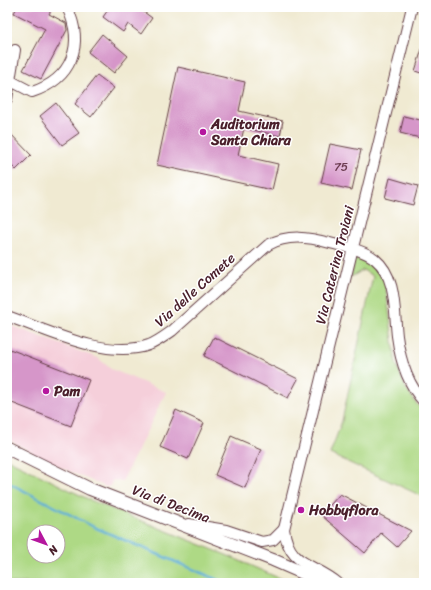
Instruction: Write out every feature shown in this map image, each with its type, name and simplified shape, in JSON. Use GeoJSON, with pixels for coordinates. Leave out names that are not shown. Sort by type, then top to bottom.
{"type":"FeatureCollection","features":[{"type":"Feature","properties":{"kind":"street"},"geometry":{"type":"LineString","coordinates":[[11,81],[32,92],[52,84],[64,72],[71,59],[75,44],[74,25],[67,7]]}},
{"type":"Feature","properties":{"kind":"street","name":"Via Caterina Troiani"},"geometry":{"type":"LineString","coordinates":[[338,583],[327,574],[295,557],[287,545],[284,529],[412,7]]}},
{"type":"Feature","properties":{"kind":"street"},"geometry":{"type":"LineString","coordinates":[[7,99],[11,81],[14,50]]}},
{"type":"Feature","properties":{"kind":"street","name":"Via delle Comete"},"geometry":{"type":"LineString","coordinates":[[7,316],[96,346],[123,349],[143,347],[156,342],[172,331],[256,254],[272,243],[288,238],[304,238],[352,249],[374,259],[386,273],[393,297],[397,337],[403,361],[413,387],[424,402]]}},
{"type":"Feature","properties":{"kind":"street","name":"Via di Decima"},"geometry":{"type":"LineString","coordinates":[[7,448],[82,486],[174,521],[326,583]]}},
{"type":"Feature","properties":{"kind":"street"},"geometry":{"type":"LineString","coordinates":[[174,521],[226,530],[262,542],[273,540],[284,529]]}},
{"type":"Feature","properties":{"kind":"shaded area"},"geometry":{"type":"Polygon","coordinates":[[[7,324],[98,358],[111,369],[166,392],[122,482],[113,480],[110,486],[106,487],[57,466],[7,439],[7,324]]]}},
{"type":"Feature","properties":{"kind":"green space"},"geometry":{"type":"Polygon","coordinates":[[[355,258],[371,262],[385,281],[396,364],[406,389],[424,414],[424,497],[330,454],[342,421],[373,276],[363,270],[351,277],[355,258]]]}},
{"type":"Feature","properties":{"kind":"green space"},"geometry":{"type":"Polygon","coordinates":[[[7,459],[90,500],[231,557],[290,583],[7,583],[7,459]]]}},
{"type":"Feature","properties":{"kind":"building"},"geometry":{"type":"Polygon","coordinates":[[[17,7],[53,7],[49,14],[66,23],[67,30],[41,79],[23,70],[45,29],[14,13],[17,7]]]}},
{"type":"Feature","properties":{"kind":"building"},"geometry":{"type":"Polygon","coordinates":[[[110,7],[137,7],[152,18],[141,34],[128,24],[123,32],[103,17],[110,7]]]}},
{"type":"Feature","properties":{"kind":"building"},"geometry":{"type":"Polygon","coordinates":[[[102,34],[128,56],[114,73],[88,52],[102,34]]]}},
{"type":"Feature","properties":{"kind":"building"},"geometry":{"type":"Polygon","coordinates":[[[424,46],[424,74],[415,71],[424,46]]]}},
{"type":"Feature","properties":{"kind":"building","name":"Auditorium Santa Chiara"},"geometry":{"type":"Polygon","coordinates":[[[178,67],[245,82],[239,111],[283,121],[280,136],[244,128],[238,155],[278,164],[272,190],[157,165],[178,67]]]}},
{"type":"Feature","properties":{"kind":"building"},"geometry":{"type":"Polygon","coordinates":[[[97,75],[114,88],[91,117],[75,104],[97,75]]]}},
{"type":"Feature","properties":{"kind":"building"},"geometry":{"type":"Polygon","coordinates":[[[56,103],[79,133],[62,145],[40,116],[56,103]]]}},
{"type":"Feature","properties":{"kind":"building"},"geometry":{"type":"Polygon","coordinates":[[[404,116],[424,121],[424,139],[400,133],[404,116]]]}},
{"type":"Feature","properties":{"kind":"building"},"geometry":{"type":"Polygon","coordinates":[[[7,130],[31,155],[16,170],[7,161],[7,130]]]}},
{"type":"Feature","properties":{"kind":"building"},"geometry":{"type":"Polygon","coordinates":[[[330,144],[361,150],[352,190],[321,183],[330,144]]]}},
{"type":"Feature","properties":{"kind":"building"},"geometry":{"type":"Polygon","coordinates":[[[390,178],[418,186],[413,205],[385,198],[390,178]]]}},
{"type":"Feature","properties":{"kind":"building"},"geometry":{"type":"Polygon","coordinates":[[[214,337],[298,379],[288,398],[204,356],[214,337]]]}},
{"type":"Feature","properties":{"kind":"building","name":"Pam"},"geometry":{"type":"Polygon","coordinates":[[[7,348],[89,380],[71,426],[7,401],[7,348]]]}},
{"type":"Feature","properties":{"kind":"building"},"geometry":{"type":"Polygon","coordinates":[[[176,410],[204,423],[188,459],[160,447],[176,410]]]}},
{"type":"Feature","properties":{"kind":"building"},"geometry":{"type":"Polygon","coordinates":[[[231,436],[261,449],[245,488],[215,475],[231,436]]]}},
{"type":"Feature","properties":{"kind":"building"},"geometry":{"type":"Polygon","coordinates":[[[340,494],[411,531],[397,547],[381,533],[365,553],[321,515],[340,494]]]}},
{"type":"Feature","properties":{"kind":"waterway"},"geometry":{"type":"LineString","coordinates":[[7,482],[94,527],[225,583]]}},
{"type":"Feature","properties":{"kind":"place","name":"Auditorium Santa Chiara"},"geometry":{"type":"Point","coordinates":[203,132]}},
{"type":"Feature","properties":{"kind":"place","name":"Pam"},"geometry":{"type":"Point","coordinates":[46,391]}},
{"type":"Feature","properties":{"kind":"place","name":"Hobbyflora"},"geometry":{"type":"Point","coordinates":[301,510]}}]}
